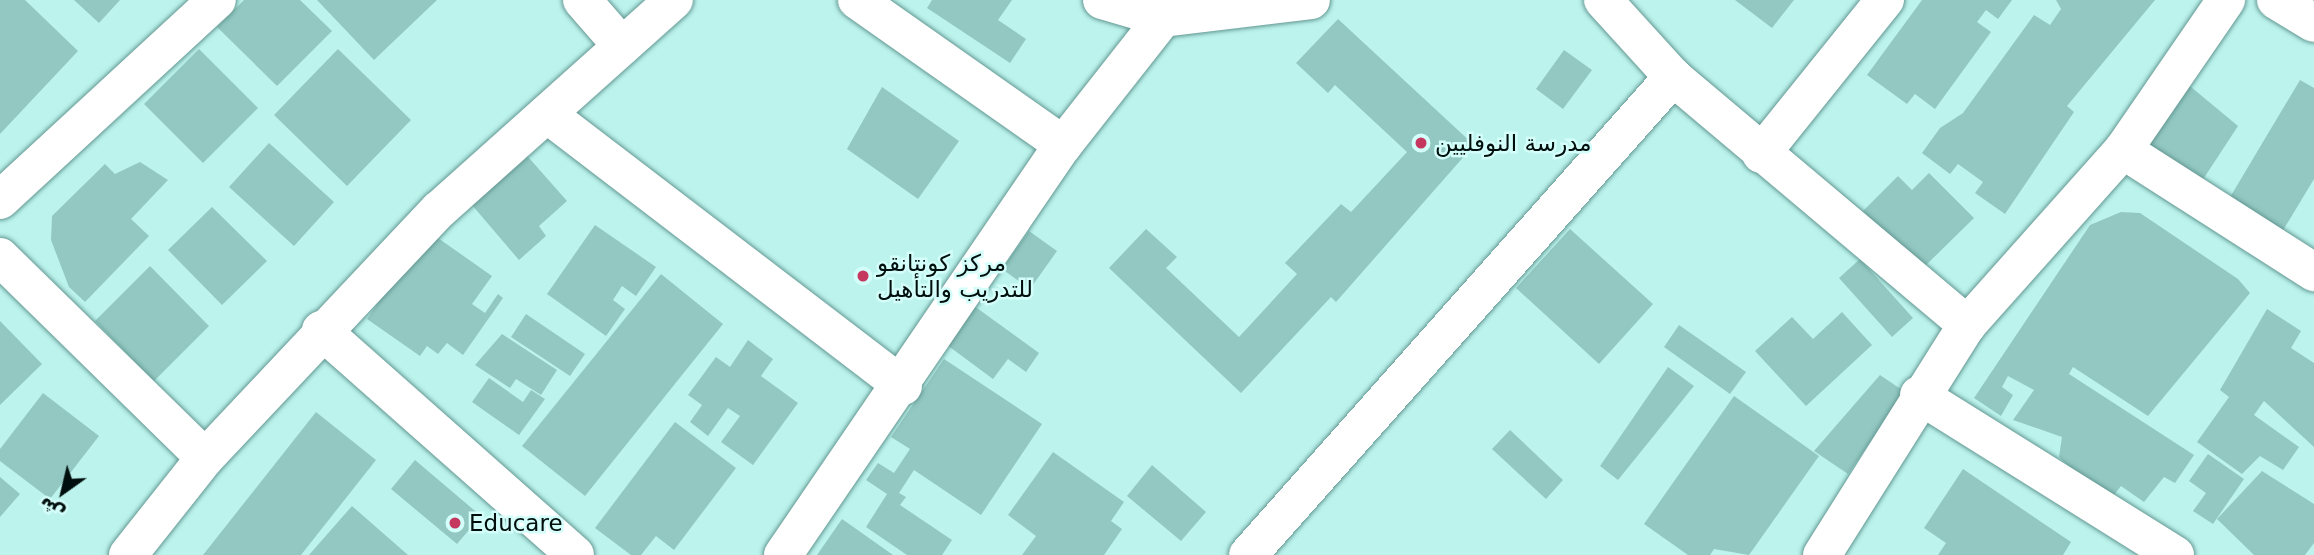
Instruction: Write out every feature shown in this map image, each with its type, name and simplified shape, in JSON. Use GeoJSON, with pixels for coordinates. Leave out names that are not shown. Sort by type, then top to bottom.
{"type":"FeatureCollection","features":[{"type":"Feature","properties":{"kind":"street"},"geometry":{"type":"LineString","coordinates":[[0,200],[217,0]]}},
{"type":"Feature","properties":{"kind":"street"},"geometry":{"type":"LineString","coordinates":[[582,0],[622,46]]}},
{"type":"Feature","properties":{"kind":"street"},"geometry":{"type":"LineString","coordinates":[[132,554],[205,458],[321,330],[439,210],[674,0]]}},
{"type":"Feature","properties":{"kind":"street"},"geometry":{"type":"LineString","coordinates":[[856,0],[1063,145]]}},
{"type":"Feature","properties":{"kind":"street"},"geometry":{"type":"LineString","coordinates":[[1102,0],[1163,18],[1311,0]]}},
{"type":"Feature","properties":{"kind":"street"},"geometry":{"type":"LineString","coordinates":[[1603,0],[1673,77],[1761,154],[1967,325]]}},
{"type":"Feature","properties":{"kind":"street"},"geometry":{"type":"LineString","coordinates":[[1761,154],[1885,0]]}},
{"type":"Feature","properties":{"kind":"street"},"geometry":{"type":"LineString","coordinates":[[1822,555],[1919,395],[1967,325],[2123,150],[2226,0]]}},
{"type":"Feature","properties":{"kind":"street"},"geometry":{"type":"LineString","coordinates":[[2276,0],[2314,23]]}},
{"type":"Feature","properties":{"kind":"street"},"geometry":{"type":"LineString","coordinates":[[783,555],[903,386],[1063,145],[1163,18]]}},
{"type":"Feature","properties":{"kind":"street"},"geometry":{"type":"LineString","coordinates":[[1248,555],[1673,77]]}},
{"type":"Feature","properties":{"kind":"street"},"geometry":{"type":"LineString","coordinates":[[548,114],[903,386]]}},
{"type":"Feature","properties":{"kind":"street"},"geometry":{"type":"LineString","coordinates":[[2123,150],[2314,272]]}},
{"type":"Feature","properties":{"kind":"street"},"geometry":{"type":"LineString","coordinates":[[0,257],[205,458]]}},
{"type":"Feature","properties":{"kind":"street"},"geometry":{"type":"LineString","coordinates":[[321,330],[575,555]]}},
{"type":"Feature","properties":{"kind":"street"},"geometry":{"type":"LineString","coordinates":[[1919,395],[2169,554]]}},
{"type":"Feature","properties":{"kind":"building"},"geometry":{"type":"Polygon","coordinates":[[[0,0],[25,0],[78,51],[0,134],[0,0]]]}},
{"type":"Feature","properties":{"kind":"building"},"geometry":{"type":"Polygon","coordinates":[[[74,0],[120,0],[99,23],[74,0]]]}},
{"type":"Feature","properties":{"kind":"building"},"geometry":{"type":"Polygon","coordinates":[[[244,0],[300,0],[332,31],[277,86],[217,27],[244,0]]]}},
{"type":"Feature","properties":{"kind":"building"},"geometry":{"type":"Polygon","coordinates":[[[317,0],[437,0],[374,60],[317,0]]]}},
{"type":"Feature","properties":{"kind":"building"},"geometry":{"type":"Polygon","coordinates":[[[932,0],[1012,0],[998,20],[1026,39],[1010,63],[927,8],[932,0]]]}},
{"type":"Feature","properties":{"kind":"building"},"geometry":{"type":"Polygon","coordinates":[[[1735,0],[1794,0],[1772,28],[1735,0]]]}},
{"type":"Feature","properties":{"kind":"building"},"geometry":{"type":"Polygon","coordinates":[[[1922,0],[2012,0],[1998,19],[1986,10],[1977,22],[1991,32],[1935,109],[1915,94],[1907,104],[1867,75],[1922,0]]]}},
{"type":"Feature","properties":{"kind":"building"},"geometry":{"type":"Polygon","coordinates":[[[2056,0],[2155,0],[2067,106],[2074,112],[2005,214],[1975,193],[1983,182],[1958,164],[1950,174],[1922,153],[1940,128],[1963,113],[2034,15],[2050,25],[2061,9],[2056,0]]]}},
{"type":"Feature","properties":{"kind":"building"},"geometry":{"type":"Polygon","coordinates":[[[1338,19],[1474,145],[1336,302],[1331,297],[1241,393],[1109,268],[1146,229],[1177,257],[1166,268],[1239,337],[1297,274],[1285,263],[1341,204],[1351,212],[1407,152],[1335,85],[1328,93],[1296,63],[1338,19]]]}},
{"type":"Feature","properties":{"kind":"building"},"geometry":{"type":"Polygon","coordinates":[[[199,49],[258,108],[203,163],[144,104],[199,49]]]}},
{"type":"Feature","properties":{"kind":"building"},"geometry":{"type":"Polygon","coordinates":[[[338,49],[411,120],[347,186],[274,115],[338,49]]]}},
{"type":"Feature","properties":{"kind":"building"},"geometry":{"type":"Polygon","coordinates":[[[1564,50],[1592,70],[1563,109],[1536,89],[1564,50]]]}},
{"type":"Feature","properties":{"kind":"building"},"geometry":{"type":"Polygon","coordinates":[[[2300,80],[2314,88],[2314,179],[2282,232],[2229,199],[2300,80]]]}},
{"type":"Feature","properties":{"kind":"building"},"geometry":{"type":"Polygon","coordinates":[[[2185,82],[2238,126],[2200,184],[2139,142],[2185,82]]]}},
{"type":"Feature","properties":{"kind":"building"},"geometry":{"type":"Polygon","coordinates":[[[882,87],[959,141],[918,199],[847,149],[882,87]]]}},
{"type":"Feature","properties":{"kind":"building"},"geometry":{"type":"Polygon","coordinates":[[[269,143],[334,202],[294,246],[229,187],[269,143]]]}},
{"type":"Feature","properties":{"kind":"building"},"geometry":{"type":"Polygon","coordinates":[[[522,150],[567,201],[539,226],[546,236],[519,260],[466,198],[522,150]]]}},
{"type":"Feature","properties":{"kind":"building"},"geometry":{"type":"Polygon","coordinates":[[[140,162],[168,180],[131,219],[149,236],[85,302],[69,287],[51,240],[52,216],[105,164],[115,174],[140,162]]]}},
{"type":"Feature","properties":{"kind":"building"},"geometry":{"type":"Polygon","coordinates":[[[1929,173],[1974,218],[1921,270],[1863,211],[1898,176],[1912,190],[1929,173]]]}},
{"type":"Feature","properties":{"kind":"building"},"geometry":{"type":"Polygon","coordinates":[[[212,207],[267,261],[222,305],[168,250],[212,207]]]}},
{"type":"Feature","properties":{"kind":"building"},"geometry":{"type":"Polygon","coordinates":[[[2121,212],[2140,213],[2238,279],[2250,293],[2148,416],[2073,367],[2069,374],[2194,455],[2175,483],[2164,477],[2144,502],[2121,486],[2108,503],[2059,457],[2062,437],[2013,420],[2034,390],[2008,376],[2002,387],[2013,395],[2001,416],[1974,398],[2090,225],[2121,212]]]}},
{"type":"Feature","properties":{"kind":"building"},"geometry":{"type":"Polygon","coordinates":[[[595,225],[656,267],[636,296],[622,286],[613,300],[625,309],[606,336],[547,294],[595,225]]]}},
{"type":"Feature","properties":{"kind":"building"},"geometry":{"type":"Polygon","coordinates":[[[1570,229],[1653,304],[1599,364],[1516,288],[1570,229]]]}},
{"type":"Feature","properties":{"kind":"building"},"geometry":{"type":"Polygon","coordinates":[[[428,231],[492,276],[472,304],[485,313],[498,294],[503,298],[463,355],[447,343],[438,354],[427,346],[420,356],[367,319],[428,231]]]}},
{"type":"Feature","properties":{"kind":"building"},"geometry":{"type":"Polygon","coordinates":[[[1029,231],[1057,251],[1030,289],[1002,269],[1029,231]]]}},
{"type":"Feature","properties":{"kind":"building"},"geometry":{"type":"Polygon","coordinates":[[[1860,259],[1913,318],[1892,337],[1839,278],[1860,259]]]}},
{"type":"Feature","properties":{"kind":"building"},"geometry":{"type":"Polygon","coordinates":[[[150,266],[209,326],[154,381],[95,321],[150,266]]]}},
{"type":"Feature","properties":{"kind":"building"},"geometry":{"type":"Polygon","coordinates":[[[661,274],[723,324],[585,496],[522,446],[661,274]]]}},
{"type":"Feature","properties":{"kind":"building"},"geometry":{"type":"Polygon","coordinates":[[[970,303],[1039,353],[1026,372],[1008,359],[993,379],[943,342],[970,303]]]}},
{"type":"Feature","properties":{"kind":"building"},"geometry":{"type":"Polygon","coordinates":[[[2267,309],[2301,331],[2291,348],[2314,363],[2314,447],[2264,401],[2254,415],[2299,447],[2283,470],[2260,456],[2242,474],[2197,442],[2229,397],[2220,390],[2267,309]]]}},
{"type":"Feature","properties":{"kind":"building"},"geometry":{"type":"Polygon","coordinates":[[[1842,312],[1872,345],[1806,406],[1755,351],[1792,317],[1813,339],[1842,312]]]}},
{"type":"Feature","properties":{"kind":"building"},"geometry":{"type":"Polygon","coordinates":[[[526,314],[585,354],[570,376],[511,337],[526,314]]]}},
{"type":"Feature","properties":{"kind":"building"},"geometry":{"type":"Polygon","coordinates":[[[0,321],[42,364],[0,405],[0,321]]]}},
{"type":"Feature","properties":{"kind":"building"},"geometry":{"type":"Polygon","coordinates":[[[1679,325],[1746,372],[1730,394],[1664,347],[1679,325]]]}},
{"type":"Feature","properties":{"kind":"building"},"geometry":{"type":"Polygon","coordinates":[[[502,334],[557,370],[541,395],[516,379],[510,388],[475,365],[502,334]]]}},
{"type":"Feature","properties":{"kind":"building"},"geometry":{"type":"Polygon","coordinates":[[[748,340],[773,359],[761,376],[798,403],[753,465],[721,442],[740,416],[728,408],[708,436],[690,422],[702,405],[688,395],[716,357],[730,367],[748,340]]]}},
{"type":"Feature","properties":{"kind":"building"},"geometry":{"type":"Polygon","coordinates":[[[944,359],[1042,424],[981,515],[914,470],[899,493],[906,497],[900,505],[952,540],[942,555],[907,555],[866,527],[887,494],[866,480],[878,463],[894,473],[910,449],[891,437],[944,359]]]}},
{"type":"Feature","properties":{"kind":"building"},"geometry":{"type":"Polygon","coordinates":[[[1668,367],[1694,386],[1618,480],[1600,466],[1668,367]]]}},
{"type":"Feature","properties":{"kind":"building"},"geometry":{"type":"Polygon","coordinates":[[[1880,375],[1905,392],[1848,474],[1814,451],[1880,375]]]}},
{"type":"Feature","properties":{"kind":"building"},"geometry":{"type":"Polygon","coordinates":[[[489,378],[523,402],[531,390],[545,399],[519,435],[472,402],[489,378]]]}},
{"type":"Feature","properties":{"kind":"building"},"geometry":{"type":"Polygon","coordinates":[[[43,393],[99,436],[50,499],[0,461],[0,449],[43,393]]]}},
{"type":"Feature","properties":{"kind":"building"},"geometry":{"type":"Polygon","coordinates":[[[1734,396],[1819,456],[1749,555],[1714,549],[1710,555],[1688,555],[1644,524],[1734,396]]]}},
{"type":"Feature","properties":{"kind":"building"},"geometry":{"type":"Polygon","coordinates":[[[316,412],[376,460],[301,555],[203,555],[316,412]]]}},
{"type":"Feature","properties":{"kind":"building"},"geometry":{"type":"Polygon","coordinates":[[[675,422],[736,468],[674,550],[656,536],[641,555],[631,555],[595,528],[675,422]]]}},
{"type":"Feature","properties":{"kind":"building"},"geometry":{"type":"Polygon","coordinates":[[[1510,430],[1563,480],[1546,499],[1492,449],[1510,430]]]}},
{"type":"Feature","properties":{"kind":"building"},"geometry":{"type":"Polygon","coordinates":[[[1053,452],[1124,502],[1111,521],[1122,529],[1104,555],[1022,555],[1036,536],[1008,515],[1053,452]]]}},
{"type":"Feature","properties":{"kind":"building"},"geometry":{"type":"Polygon","coordinates":[[[2208,454],[2244,479],[2213,524],[2193,511],[2206,493],[2189,481],[2208,454]]]}},
{"type":"Feature","properties":{"kind":"building"},"geometry":{"type":"Polygon","coordinates":[[[415,460],[481,516],[457,544],[391,489],[415,460]]]}},
{"type":"Feature","properties":{"kind":"building"},"geometry":{"type":"Polygon","coordinates":[[[1152,465],[1206,512],[1181,541],[1127,496],[1152,465]]]}},
{"type":"Feature","properties":{"kind":"building"},"geometry":{"type":"Polygon","coordinates":[[[1963,469],[2071,542],[2063,555],[1938,555],[1946,543],[1924,528],[1963,469]]]}},
{"type":"Feature","properties":{"kind":"building"},"geometry":{"type":"Polygon","coordinates":[[[2262,471],[2314,504],[2314,543],[2305,555],[2254,555],[2217,519],[2262,471]]]}},
{"type":"Feature","properties":{"kind":"building"},"geometry":{"type":"Polygon","coordinates":[[[0,477],[20,494],[0,517],[0,477]]]}},
{"type":"Feature","properties":{"kind":"building"},"geometry":{"type":"Polygon","coordinates":[[[352,506],[408,555],[309,555],[352,506]]]}},
{"type":"Feature","properties":{"kind":"building"},"geometry":{"type":"Polygon","coordinates":[[[842,519],[893,555],[817,555],[842,519]]]}},
{"type":"Feature","properties":{"kind":"place","name":"مدرسة النوفليين"},"geometry":{"type":"Point","coordinates":[1421,143]}},
{"type":"Feature","properties":{"kind":"place","name":"مركز كونتانقو للتدريب والتأهيل"},"geometry":{"type":"Point","coordinates":[863,276]}},
{"type":"Feature","properties":{"kind":"place","name":"Educare"},"geometry":{"type":"Point","coordinates":[455,523]}}]}
